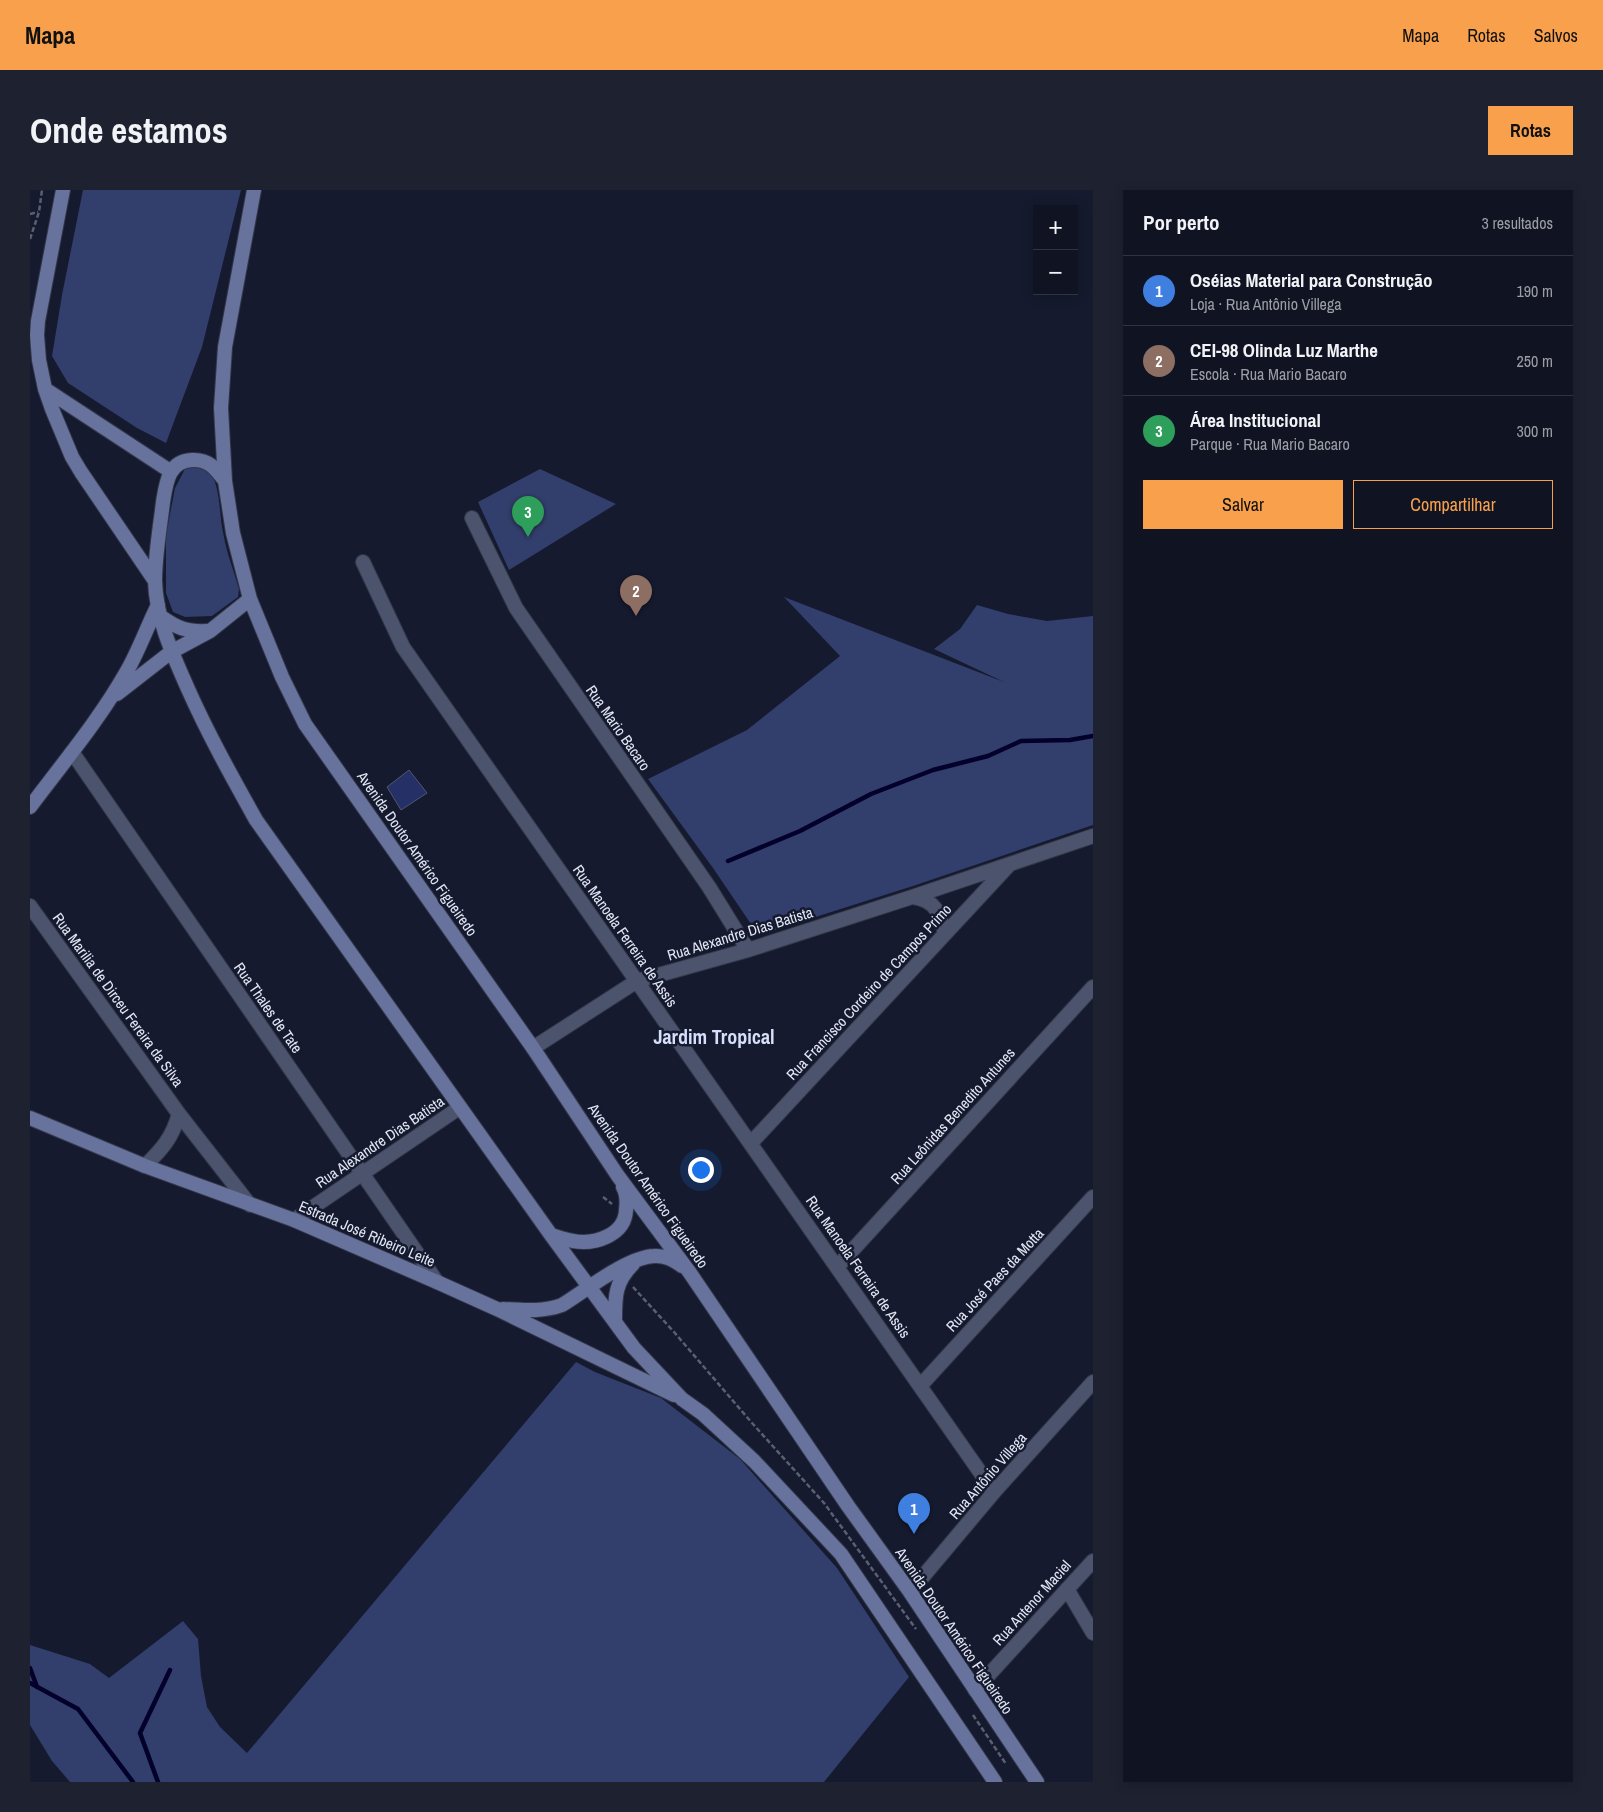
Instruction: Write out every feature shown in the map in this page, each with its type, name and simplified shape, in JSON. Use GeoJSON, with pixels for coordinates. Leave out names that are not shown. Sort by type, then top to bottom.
{"type":"FeatureCollection","features":[{"type":"Feature","properties":{"kind":"main road"},"geometry":{"type":"LineString","coordinates":[[63,190],[36,335],[45,389],[64,438],[80,472],[155,581]]}},
{"type":"Feature","properties":{"kind":"main road","name":"Avenida Doutor Américo Figueiredo"},"geometry":{"type":"LineString","coordinates":[[254,190],[225,347],[221,408],[225,481],[233,533],[250,600],[282,677],[305,724],[533,1048],[618,1176],[690,1273],[848,1506],[910,1592],[1037,1782]]}},
{"type":"Feature","properties":{"kind":"main road"},"geometry":{"type":"LineString","coordinates":[[45,389],[170,471]]}},
{"type":"Feature","properties":{"kind":"main road"},"geometry":{"type":"LineString","coordinates":[[225,481],[213,466],[205,461],[191,460],[179,463],[170,471],[166,482],[160,524],[155,581],[159,610],[171,652],[220,756],[256,820],[460,1108],[634,1348],[682,1399],[703,1414],[754,1461],[841,1554],[995,1782]]}},
{"type":"Feature","properties":{"kind":"main road"},"geometry":{"type":"LineString","coordinates":[[109,701],[171,652],[210,631],[250,600]]}},
{"type":"Feature","properties":{"kind":"main road"},"geometry":{"type":"LineString","coordinates":[[159,610],[180,628],[192,631],[210,631]]}},
{"type":"Feature","properties":{"kind":"main road"},"geometry":{"type":"LineString","coordinates":[[30,807],[109,701],[159,610]]}},
{"type":"Feature","properties":{"kind":"main road","name":"Estrada José Ribeiro Leite"},"geometry":{"type":"LineString","coordinates":[[30,1118],[145,1166],[294,1220],[497,1309],[682,1399]]}},
{"type":"Feature","properties":{"kind":"main road"},"geometry":{"type":"LineString","coordinates":[[551,1235],[574,1242],[588,1242],[602,1240],[619,1229],[626,1216],[627,1205],[625,1191],[618,1176]]}},
{"type":"Feature","properties":{"kind":"main road"},"geometry":{"type":"LineString","coordinates":[[497,1309],[537,1311],[553,1309],[591,1288],[616,1270],[637,1260],[654,1256],[671,1258],[690,1273]]}},
{"type":"Feature","properties":{"kind":"main road"},"geometry":{"type":"LineString","coordinates":[[615,1320],[617,1287],[624,1273],[637,1260]]}},
{"type":"Feature","properties":{"kind":"street","name":"Rua Mario Bacaro"},"geometry":{"type":"LineString","coordinates":[[472,518],[516,608],[709,887],[748,950]]}},
{"type":"Feature","properties":{"kind":"street","name":"Rua Manoela Ferreira de Assis"},"geometry":{"type":"LineString","coordinates":[[363,562],[403,647],[838,1266],[994,1492]]}},
{"type":"Feature","properties":{"kind":"street","name":"Rua Thales de Tate"},"geometry":{"type":"LineString","coordinates":[[72,752],[437,1282]]}},
{"type":"Feature","properties":{"kind":"street","name":"Rua Alexandre Dias Batista"},"geometry":{"type":"LineString","coordinates":[[533,1048],[637,981],[748,950],[1093,836]]}},
{"type":"Feature","properties":{"kind":"street","name":"Rua Francisco Cordeiro de Campos Primo"},"geometry":{"type":"LineString","coordinates":[[751,1143],[1012,862]]}},
{"type":"Feature","properties":{"kind":"street"},"geometry":{"type":"LineString","coordinates":[[912,897],[924,898],[934,906],[940,916],[945,934]]}},
{"type":"Feature","properties":{"kind":"street","name":"Rua Marilia de Dirceu Fereira da Silva"},"geometry":{"type":"LineString","coordinates":[[30,906],[179,1114],[250,1205]]}},
{"type":"Feature","properties":{"kind":"street","name":"Rua Leônidas Benedito Antunes"},"geometry":{"type":"LineString","coordinates":[[838,1266],[1093,987]]}},
{"type":"Feature","properties":{"kind":"street","name":"Rua Alexandre Dias Batista"},"geometry":{"type":"LineString","coordinates":[[294,1220],[460,1108]]}},
{"type":"Feature","properties":{"kind":"street"},"geometry":{"type":"LineString","coordinates":[[145,1166],[170,1139],[179,1114]]}},
{"type":"Feature","properties":{"kind":"street","name":"Rua José Paes da Motta"},"geometry":{"type":"LineString","coordinates":[[921,1385],[1093,1197]]}},
{"type":"Feature","properties":{"kind":"street","name":"Rua Antônio Villega"},"geometry":{"type":"LineString","coordinates":[[910,1592],[994,1492],[1093,1382]]}},
{"type":"Feature","properties":{"kind":"street","name":"Rua Antenor Maciel"},"geometry":{"type":"LineString","coordinates":[[976,1690],[1093,1561]]}},
{"type":"Feature","properties":{"kind":"street"},"geometry":{"type":"LineString","coordinates":[[1067,1589],[1093,1633]]}},
{"type":"Feature","properties":{"kind":"path"},"geometry":{"type":"LineString","coordinates":[[30,239],[39,212],[42,190]]}},
{"type":"Feature","properties":{"kind":"path"},"geometry":{"type":"LineString","coordinates":[[30,214],[39,212]]}},
{"type":"Feature","properties":{"kind":"shaded area"},"geometry":{"type":"Polygon","coordinates":[[[83,190],[241,190],[202,347],[166,443],[137,428],[68,383],[52,356],[83,190]]]}},
{"type":"Feature","properties":{"kind":"shaded area"},"geometry":{"type":"Polygon","coordinates":[[[207,466],[215,482],[225,543],[239,589],[238,597],[212,616],[185,617],[173,612],[166,593],[166,535],[175,488],[186,467],[207,466]]]}},
{"type":"Feature","properties":{"kind":"shaded area"},"geometry":{"type":"Polygon","coordinates":[[[540,469],[616,504],[509,570],[478,502],[540,469]]]}},
{"type":"Feature","properties":{"kind":"shaded area"},"geometry":{"type":"Polygon","coordinates":[[[784,597],[1004,682],[934,649],[960,629],[977,605],[1008,614],[1047,621],[1093,616],[1093,825],[913,886],[762,934],[755,930],[713,868],[648,779],[747,730],[840,656],[784,597]]]}},
{"type":"Feature","properties":{"kind":"shaded area"},"geometry":{"type":"Polygon","coordinates":[[[576,1362],[595,1372],[661,1398],[740,1459],[837,1568],[909,1677],[824,1782],[70,1782],[52,1761],[30,1725],[30,1645],[90,1664],[109,1678],[183,1621],[198,1639],[201,1676],[207,1707],[220,1727],[247,1753],[576,1362]]]}},
{"type":"Feature","properties":{"kind":"building"},"geometry":{"type":"Polygon","coordinates":[[[409,770],[427,793],[401,810],[387,787],[409,770]]]}},
{"type":"Feature","properties":{"kind":"waterway"},"geometry":{"type":"LineString","coordinates":[[728,861],[800,831],[871,794],[933,770],[988,756],[1021,741],[1070,740],[1093,736]]}},
{"type":"Feature","properties":{"kind":"waterway"},"geometry":{"type":"LineString","coordinates":[[30,1668],[37,1687]]}},
{"type":"Feature","properties":{"kind":"waterway"},"geometry":{"type":"LineString","coordinates":[[158,1782],[140,1733],[170,1670]]}},
{"type":"Feature","properties":{"kind":"waterway"},"geometry":{"type":"LineString","coordinates":[[30,1683],[78,1709],[133,1782]]}},
{"type":"Feature","properties":{"kind":"place","name":"Área Institucional"},"geometry":{"type":"Point","coordinates":[528,537]}},
{"type":"Feature","properties":{"kind":"place","name":"CEI-98 Olinda Luz Marthe"},"geometry":{"type":"Point","coordinates":[636,616]}},
{"type":"Feature","properties":{"kind":"place","name":"Oséias Material para Construção"},"geometry":{"type":"Point","coordinates":[914,1534]}},
{"type":"Feature","properties":{"kind":"district","name":"Jardim Tropical"},"geometry":{"type":"Point","coordinates":[714,1037]}}]}
